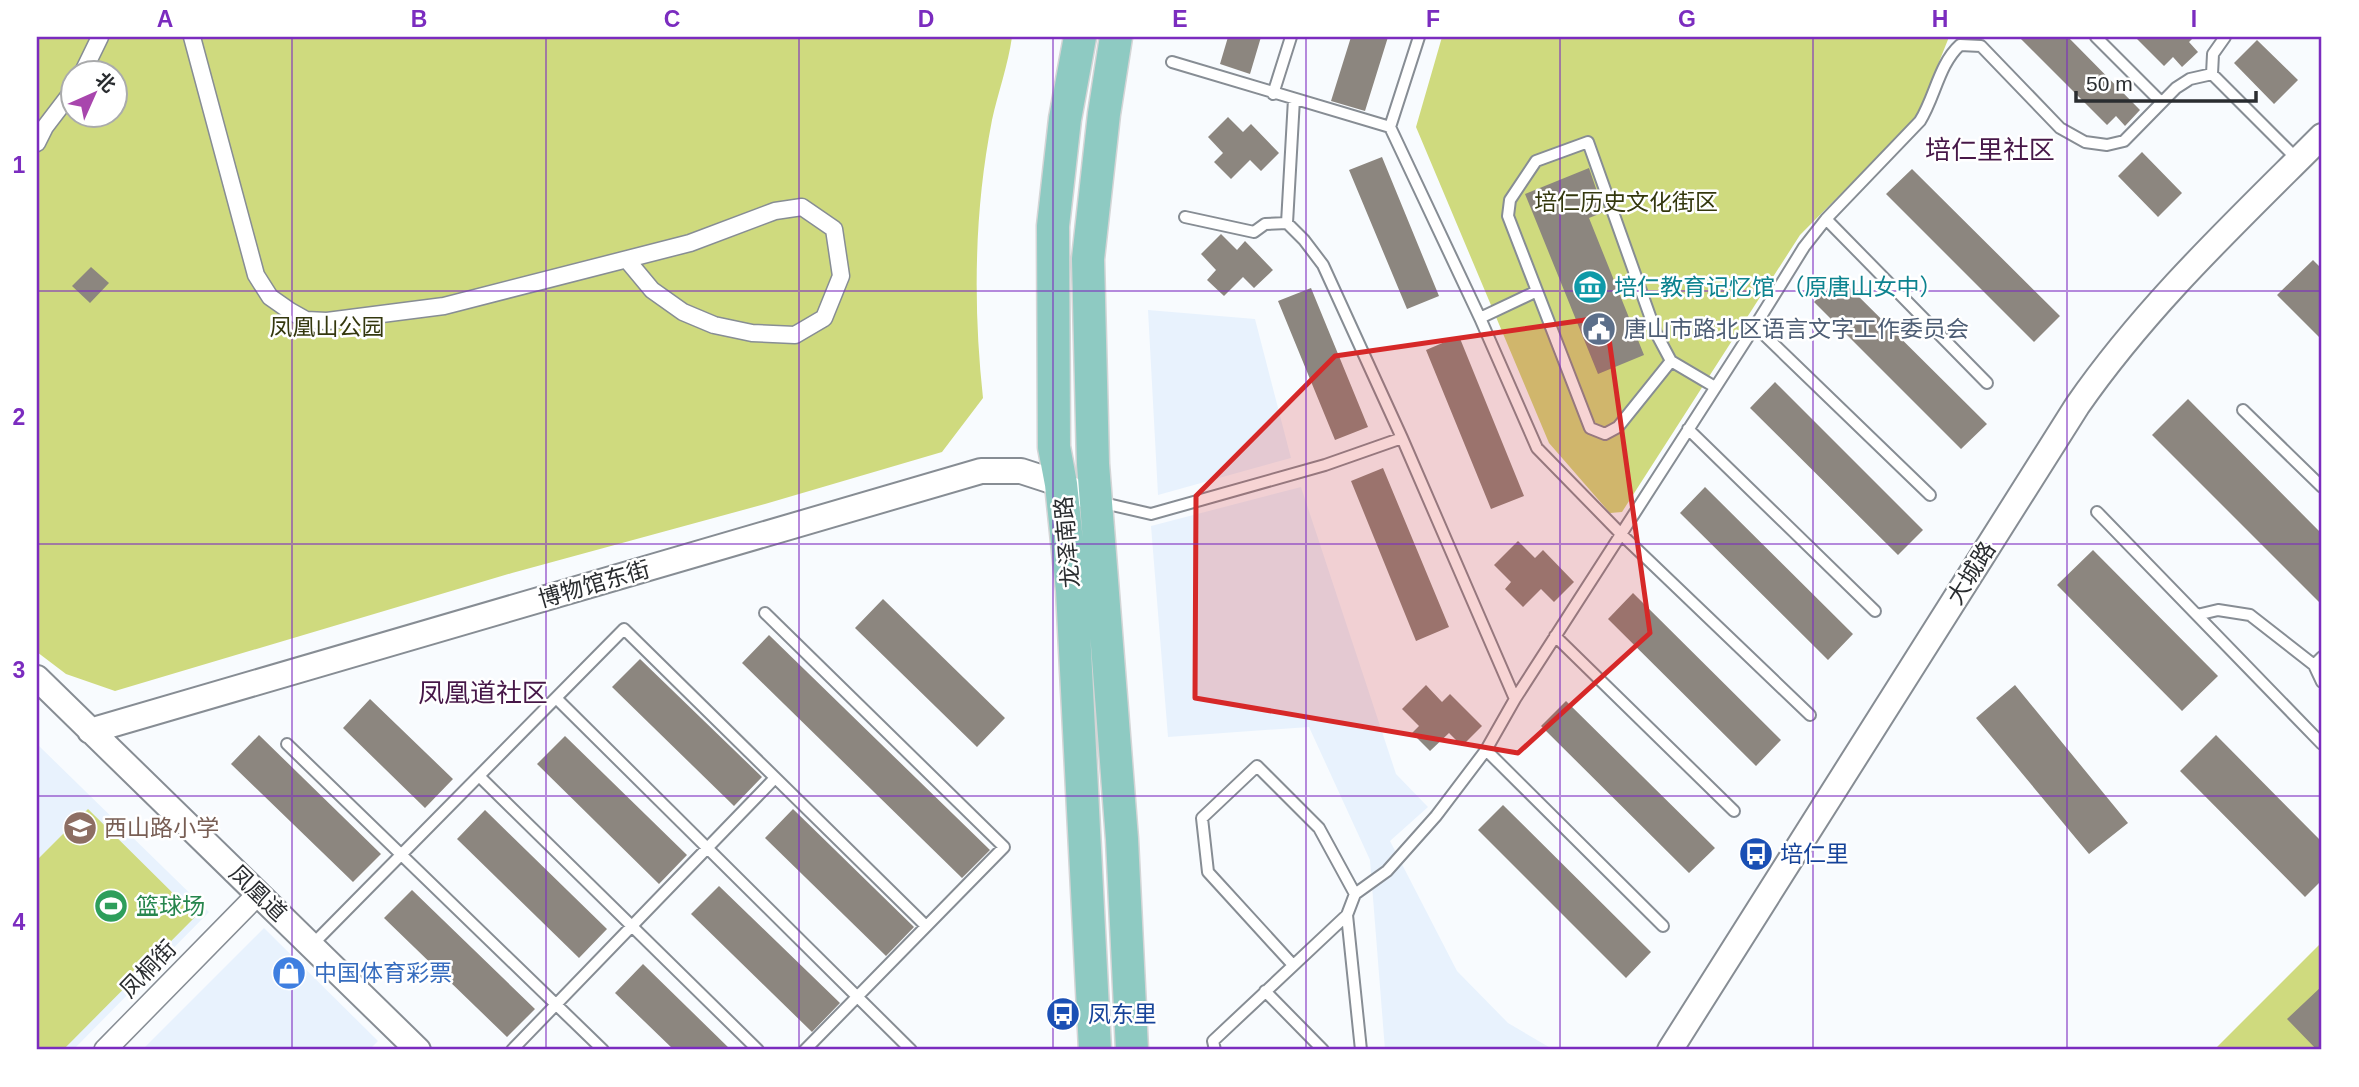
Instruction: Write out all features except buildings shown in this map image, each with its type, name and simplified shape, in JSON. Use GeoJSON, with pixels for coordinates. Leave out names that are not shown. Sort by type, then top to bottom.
{"type":"FeatureCollection","features":[{"type":"Feature","properties":{"kind":"main road","name":"龙泽南路"},"geometry":{"type":"LineString","coordinates":[[1080,37],[1065,119],[1052,226],[1054,447],[1061,484],[1072,590],[1095,1050]]}},
{"type":"Feature","properties":{"kind":"main road","name":"龙泽南路"},"geometry":{"type":"LineString","coordinates":[[1116,37],[1104,114],[1088,259],[1093,464],[1122,839],[1132,1050]]}},
{"type":"Feature","properties":{"kind":"street"},"geometry":{"type":"LineString","coordinates":[[89,60],[100,37]]}},
{"type":"Feature","properties":{"kind":"street"},"geometry":{"type":"LineString","coordinates":[[192,37],[256,275],[270,297],[306,320],[327,321],[444,306],[690,243],[775,211],[802,207],[834,229],[842,276],[824,318],[794,335],[752,333],[714,325],[683,312],[652,290],[627,260]]}},
{"type":"Feature","properties":{"kind":"street"},"geometry":{"type":"LineString","coordinates":[[37,143],[60,108]]}},
{"type":"Feature","properties":{"kind":"street","name":"大城路"},"geometry":{"type":"LineString","coordinates":[[1670,1050],[2084,395],[2123,344],[2180,278],[2322,136]]}},
{"type":"Feature","properties":{"kind":"street","name":"博物馆东街"},"geometry":{"type":"LineString","coordinates":[[90,730],[981,471],[1021,471],[1061,484],[1096,501]]}},
{"type":"Feature","properties":{"kind":"street","name":"凤凰道"},"geometry":{"type":"LineString","coordinates":[[37,678],[418,1050]]}},
{"type":"Feature","properties":{"kind":"street","name":"凤桐街"},"geometry":{"type":"LineString","coordinates":[[105,1050],[258,894]]}},
{"type":"Feature","properties":{"kind":"lane"},"geometry":{"type":"LineString","coordinates":[[1273,94],[1291,37]]}},
{"type":"Feature","properties":{"kind":"lane"},"geometry":{"type":"LineString","coordinates":[[1419,37],[1390,127],[1480,318],[1537,448],[1621,534],[1810,715]]}},
{"type":"Feature","properties":{"kind":"lane"},"geometry":{"type":"LineString","coordinates":[[2096,37],[2161,102]]}},
{"type":"Feature","properties":{"kind":"lane"},"geometry":{"type":"LineString","coordinates":[[2221,38],[2213,54],[2212,74],[2298,160]]}},
{"type":"Feature","properties":{"kind":"lane"},"geometry":{"type":"LineString","coordinates":[[1216,1050],[1213,1041],[1346,915],[1355,894],[1387,871],[1436,816],[1486,751],[1515,699],[1804,247],[1826,219],[1920,121],[1950,54],[1960,41],[1981,47],[2060,128],[2085,142],[2107,145],[2124,141],[2176,88],[2190,79],[2212,74]]}},
{"type":"Feature","properties":{"kind":"lane"},"geometry":{"type":"LineString","coordinates":[[1172,62],[1390,127]]}},
{"type":"Feature","properties":{"kind":"lane"},"geometry":{"type":"LineString","coordinates":[[1287,223],[1294,99]]}},
{"type":"Feature","properties":{"kind":"lane"},"geometry":{"type":"LineString","coordinates":[[1671,360],[1618,427],[1605,434],[1590,428],[1508,216],[1510,200],[1536,161],[1588,142],[1656,333],[1671,360],[1715,387]]}},
{"type":"Feature","properties":{"kind":"lane"},"geometry":{"type":"LineString","coordinates":[[1185,217],[1254,232],[1265,224],[1287,223],[1323,265],[1402,438],[1515,699]]}},
{"type":"Feature","properties":{"kind":"lane"},"geometry":{"type":"LineString","coordinates":[[1826,219],[1987,383]]}},
{"type":"Feature","properties":{"kind":"lane"},"geometry":{"type":"LineString","coordinates":[[1480,318],[1537,291]]}},
{"type":"Feature","properties":{"kind":"lane"},"geometry":{"type":"LineString","coordinates":[[1755,326],[1930,495]]}},
{"type":"Feature","properties":{"kind":"lane"},"geometry":{"type":"LineString","coordinates":[[2243,410],[2322,487]]}},
{"type":"Feature","properties":{"kind":"lane"},"geometry":{"type":"LineString","coordinates":[[1688,429],[1875,611]]}},
{"type":"Feature","properties":{"kind":"lane"},"geometry":{"type":"LineString","coordinates":[[1096,501],[1151,514],[1325,465],[1402,438]]}},
{"type":"Feature","properties":{"kind":"lane"},"geometry":{"type":"LineString","coordinates":[[2097,512],[2322,744]]}},
{"type":"Feature","properties":{"kind":"lane"},"geometry":{"type":"LineString","coordinates":[[2197,615],[2218,610],[2250,615],[2318,661],[2322,682]]}},
{"type":"Feature","properties":{"kind":"lane"},"geometry":{"type":"LineString","coordinates":[[765,613],[1004,847],[804,1050]]}},
{"type":"Feature","properties":{"kind":"lane"},"geometry":{"type":"LineString","coordinates":[[311,946],[624,629],[926,926]]}},
{"type":"Feature","properties":{"kind":"lane"},"geometry":{"type":"LineString","coordinates":[[1555,636],[1734,811]]}},
{"type":"Feature","properties":{"kind":"lane"},"geometry":{"type":"LineString","coordinates":[[556,698],[911,1050]]}},
{"type":"Feature","properties":{"kind":"lane"},"geometry":{"type":"LineString","coordinates":[[287,744],[603,1050]]}},
{"type":"Feature","properties":{"kind":"lane"},"geometry":{"type":"LineString","coordinates":[[1486,751],[1663,926]]}},
{"type":"Feature","properties":{"kind":"lane"},"geometry":{"type":"LineString","coordinates":[[1293,965],[1208,872],[1202,818],[1257,766],[1319,828],[1355,894]]}},
{"type":"Feature","properties":{"kind":"lane"},"geometry":{"type":"LineString","coordinates":[[479,776],[758,1050]]}},
{"type":"Feature","properties":{"kind":"lane"},"geometry":{"type":"LineString","coordinates":[[512,1050],[775,778]]}},
{"type":"Feature","properties":{"kind":"lane"},"geometry":{"type":"LineString","coordinates":[[1346,915],[1361,1050]]}},
{"type":"Feature","properties":{"kind":"lane"},"geometry":{"type":"LineString","coordinates":[[1265,992],[1323,1050]]}},
{"type":"Feature","properties":{"kind":"highlighted area"},"geometry":{"type":"Polygon","coordinates":[[[1606,317],[1650,633],[1518,753],[1195,698],[1196,496],[1335,356],[1606,317]]]}},
{"type":"Feature","properties":{"kind":"shaded area"},"geometry":{"type":"Polygon","coordinates":[[[1148,310],[1255,319],[1291,458],[1158,495],[1148,310]]]}},
{"type":"Feature","properties":{"kind":"shaded area"},"geometry":{"type":"Polygon","coordinates":[[[1301,487],[1396,774],[1428,807],[1390,841],[1457,971],[1508,1023],[1554,1050],[1385,1050],[1370,860],[1309,727],[1168,737],[1151,526],[1301,487]]]}},
{"type":"Feature","properties":{"kind":"shaded area","name":"西山路小学"},"geometry":{"type":"Polygon","coordinates":[[[37,744],[209,912],[73,1050],[37,1050],[37,744]]]}},
{"type":"Feature","properties":{"kind":"shaded area"},"geometry":{"type":"Polygon","coordinates":[[[264,928],[378,1041],[369,1050],[142,1050],[264,928]]]}},
{"type":"Feature","properties":{"kind":"green space","name":"凤凰山公园"},"geometry":{"type":"Polygon","coordinates":[[[37,37],[1012,37],[992,120],[979,224],[977,294],[983,398],[942,452],[765,504],[512,573],[115,691],[66,674],[37,652],[37,37]]]}},
{"type":"Feature","properties":{"kind":"green space","name":"培仁历史文化街区"},"geometry":{"type":"Polygon","coordinates":[[[1442,37],[1949,37],[1913,121],[1800,235],[1622,512],[1610,513],[1549,443],[1416,127],[1442,37]]]}},
{"type":"Feature","properties":{"kind":"green space","name":"篮球场"},"geometry":{"type":"Polygon","coordinates":[[[88,809],[196,916],[63,1050],[37,1050],[37,860],[88,809]]]}},
{"type":"Feature","properties":{"kind":"green space"},"geometry":{"type":"Polygon","coordinates":[[[2322,942],[2322,1050],[2214,1050],[2322,942]]]}},
{"type":"Feature","properties":{"kind":"place","name":"培仁教育记忆馆 （原唐山女中）"},"geometry":{"type":"Point","coordinates":[1590,287]}},
{"type":"Feature","properties":{"kind":"place","name":"唐山市路北区语言文字工作委员会"},"geometry":{"type":"Point","coordinates":[1599,329]}},
{"type":"Feature","properties":{"kind":"place","name":"西山路小学"},"geometry":{"type":"Point","coordinates":[80,828]}},
{"type":"Feature","properties":{"kind":"place","name":"培仁里"},"geometry":{"type":"Point","coordinates":[1756,854]}},
{"type":"Feature","properties":{"kind":"place","name":"篮球场"},"geometry":{"type":"Point","coordinates":[111,906]}},
{"type":"Feature","properties":{"kind":"place","name":"中国体育彩票"},"geometry":{"type":"Point","coordinates":[289,973]}},
{"type":"Feature","properties":{"kind":"place","name":"凤东里"},"geometry":{"type":"Point","coordinates":[1063,1014]}},
{"type":"Feature","properties":{"kind":"district","name":"培仁里社区"},"geometry":{"type":"Point","coordinates":[1990,150]}},
{"type":"Feature","properties":{"kind":"district","name":"凤凰道社区"},"geometry":{"type":"Point","coordinates":[483,693]}}]}
